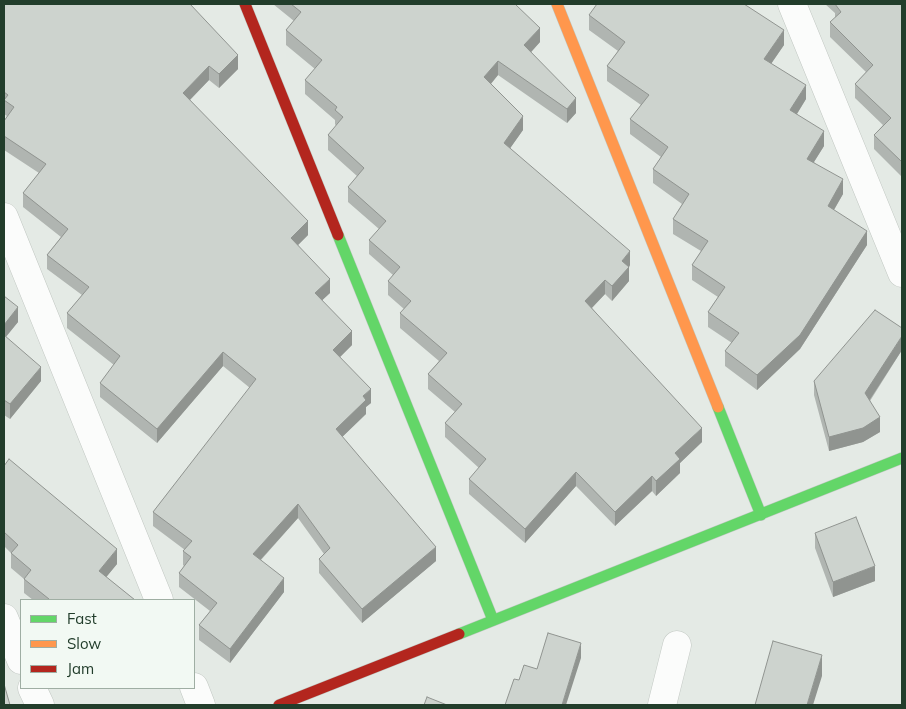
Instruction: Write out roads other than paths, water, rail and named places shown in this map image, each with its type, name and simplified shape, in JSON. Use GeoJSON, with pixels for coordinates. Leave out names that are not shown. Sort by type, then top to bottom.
{"type":"FeatureCollection","features":[{"type":"Feature","properties":{"kind":"street"},"geometry":{"type":"LineString","coordinates":[[245,4],[493,620]]}},
{"type":"Feature","properties":{"kind":"street"},"geometry":{"type":"LineString","coordinates":[[557,4],[761,515]]}},
{"type":"Feature","properties":{"kind":"street"},"geometry":{"type":"LineString","coordinates":[[792,4],[902,273]]}},
{"type":"Feature","properties":{"kind":"street"},"geometry":{"type":"LineString","coordinates":[[4,217],[159,599]]}},
{"type":"Feature","properties":{"kind":"street"},"geometry":{"type":"LineString","coordinates":[[279,705],[902,458]]}},
{"type":"Feature","properties":{"kind":"street"},"geometry":{"type":"LineString","coordinates":[[4,618],[20,658]]}},
{"type":"Feature","properties":{"kind":"street"},"geometry":{"type":"LineString","coordinates":[[662,705],[677,645]]}},
{"type":"Feature","properties":{"kind":"street"},"geometry":{"type":"LineString","coordinates":[[32,689],[40,705]]}},
{"type":"Feature","properties":{"kind":"street"},"geometry":{"type":"LineString","coordinates":[[195,689],[201,705]]}}]}
